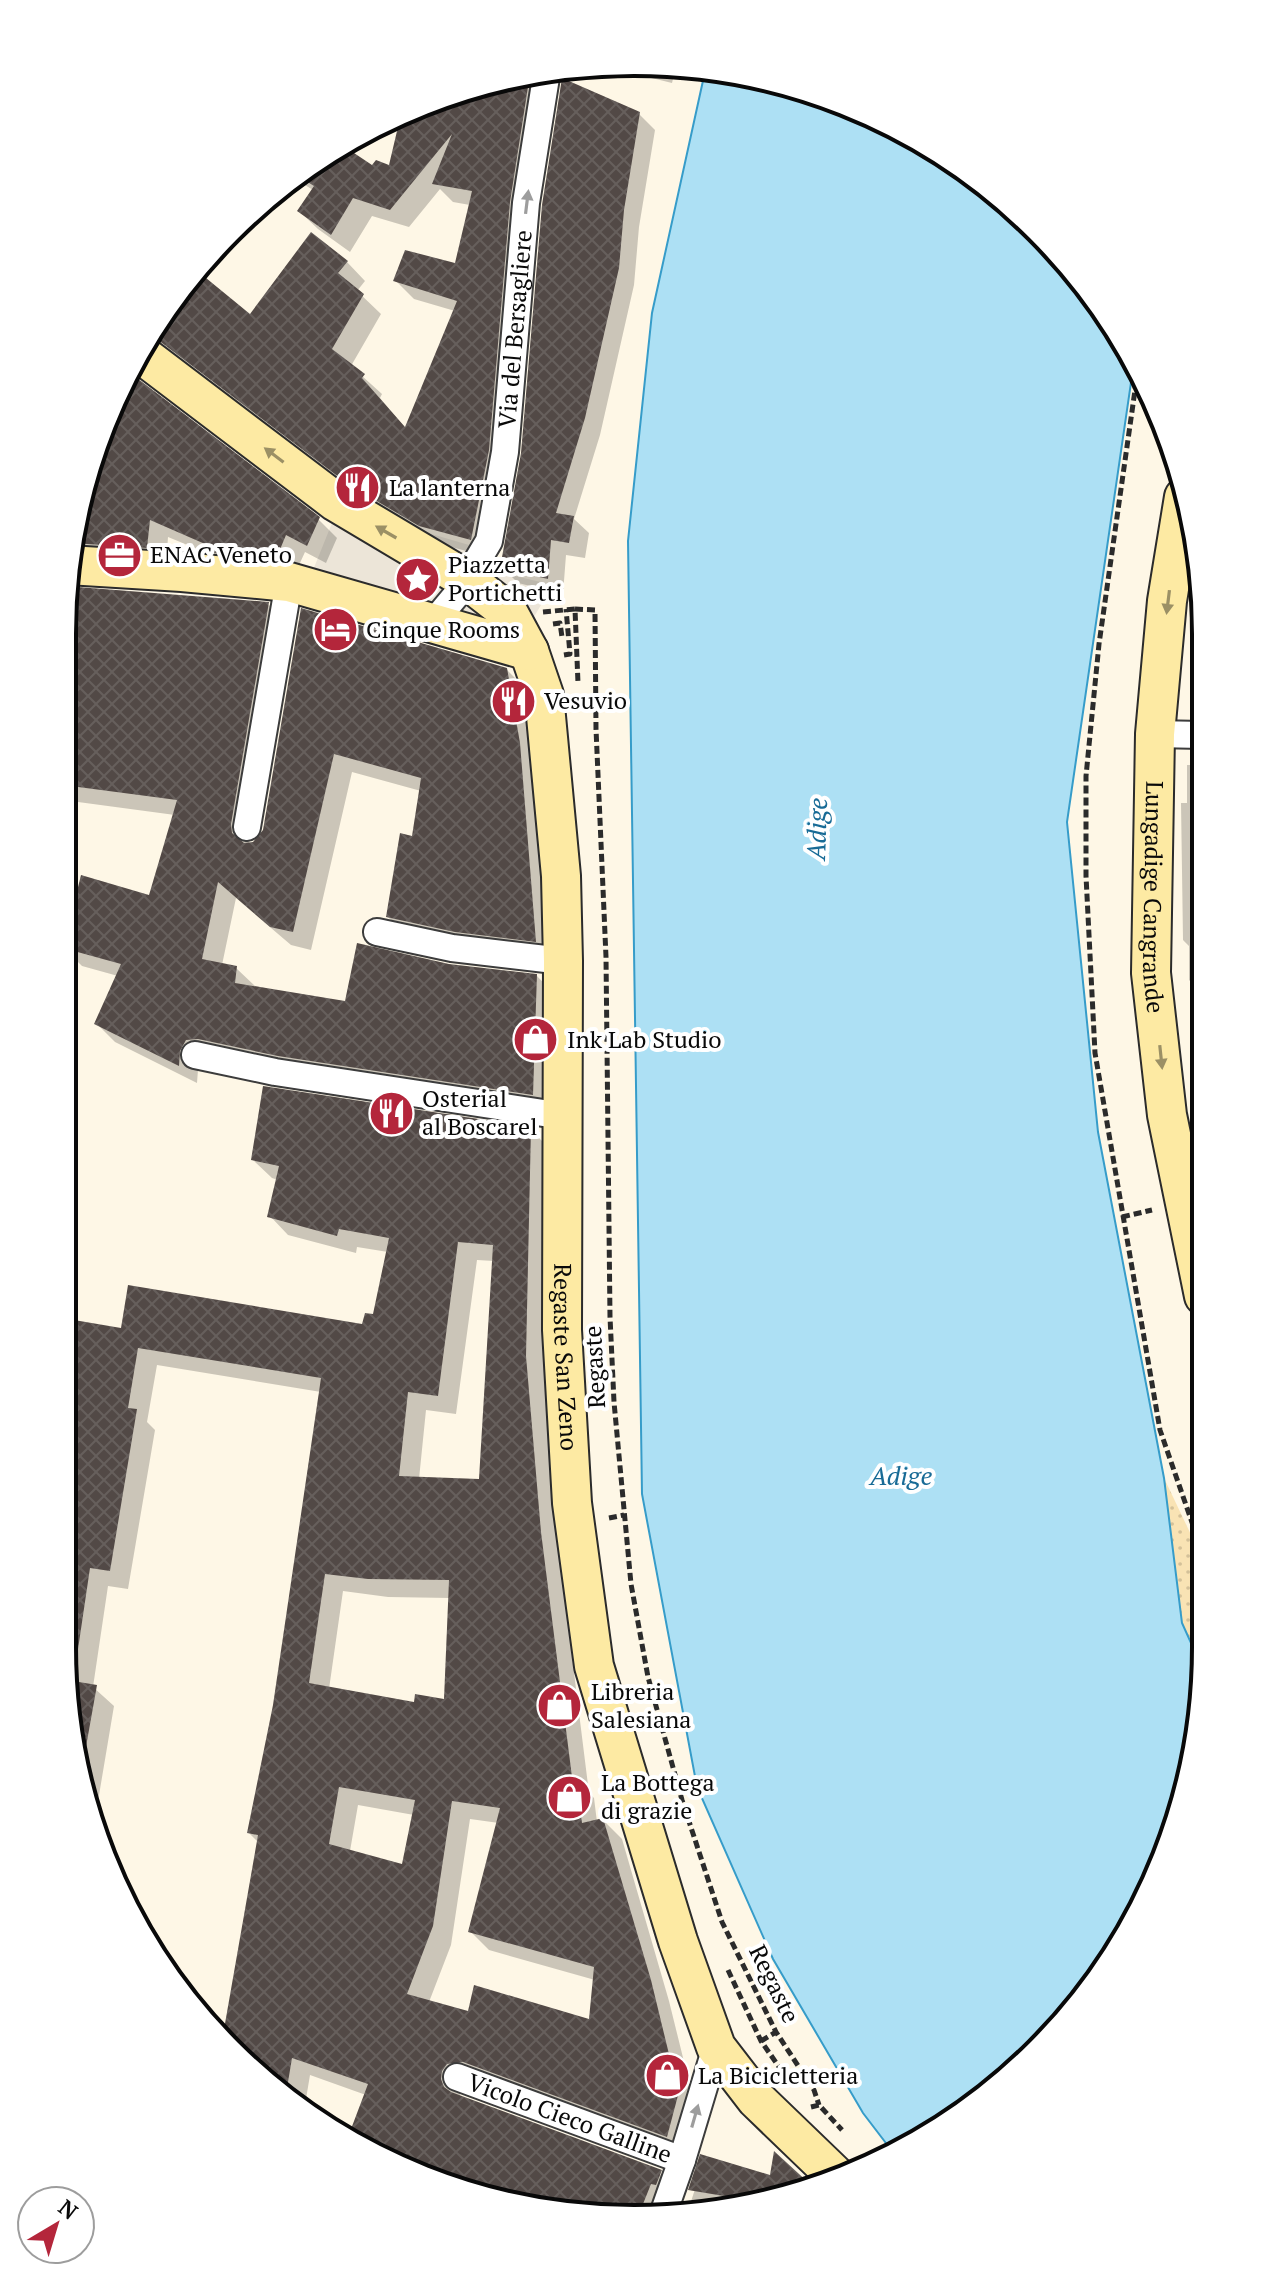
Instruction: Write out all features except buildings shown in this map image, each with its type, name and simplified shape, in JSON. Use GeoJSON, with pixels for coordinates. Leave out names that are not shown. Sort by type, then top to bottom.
{"type":"FeatureCollection","features":[{"type":"Feature","properties":{"kind":"street","name":"Via del Bersagliere"},"geometry":{"type":"LineString","coordinates":[[467,580],[489,541],[505,452],[526,203],[545,84]]}},
{"type":"Feature","properties":{"kind":"street"},"geometry":{"type":"LineString","coordinates":[[148,360],[336,502],[467,580],[535,638]]}},
{"type":"Feature","properties":{"kind":"street","name":"Lungadige Cangrande"},"geometry":{"type":"LineString","coordinates":[[1180,521],[1167,601],[1155,734],[1151,973],[1167,1115],[1192,1237]]}},
{"type":"Feature","properties":{"kind":"street"},"geometry":{"type":"LineString","coordinates":[[80,566],[289,582],[427,623],[535,638]]}},
{"type":"Feature","properties":{"kind":"street"},"geometry":{"type":"LineString","coordinates":[[427,623],[438,617],[467,580]]}},
{"type":"Feature","properties":{"kind":"street"},"geometry":{"type":"LineString","coordinates":[[247,827],[289,582]]}},
{"type":"Feature","properties":{"kind":"street","name":"Regaste San Zeno"},"geometry":{"type":"LineString","coordinates":[[535,638],[544,695],[561,876],[562,1330],[572,1503],[594,1666],[678,1941],[716,2047],[756,2099],[829,2169]]}},
{"type":"Feature","properties":{"kind":"street"},"geometry":{"type":"LineString","coordinates":[[1155,734],[1192,735]]}},
{"type":"Feature","properties":{"kind":"street"},"geometry":{"type":"LineString","coordinates":[[377,932],[452,948],[563,961]]}},
{"type":"Feature","properties":{"kind":"street"},"geometry":{"type":"LineString","coordinates":[[195,1055],[275,1072],[563,1116]]}},
{"type":"Feature","properties":{"kind":"street"},"geometry":{"type":"LineString","coordinates":[[667,2204],[716,2047]]}},
{"type":"Feature","properties":{"kind":"street","name":"Vicolo Cieco Galline"},"geometry":{"type":"LineString","coordinates":[[457,2077],[682,2160]]}},
{"type":"Feature","properties":{"kind":"path"},"geometry":{"type":"LineString","coordinates":[[535,638],[560,623],[564,656],[570,654],[564,610],[575,609],[579,698]]}},
{"type":"Feature","properties":{"kind":"path","name":"Regaste"},"geometry":{"type":"LineString","coordinates":[[575,609],[595,610],[596,729],[606,957],[610,1317],[624,1515],[633,1594],[648,1677],[682,1800],[720,1914],[776,2032],[814,2090],[819,2105],[847,2136]]}},
{"type":"Feature","properties":{"kind":"path"},"geometry":{"type":"LineString","coordinates":[[1122,1217],[1162,1208]]}},
{"type":"Feature","properties":{"kind":"path"},"geometry":{"type":"LineString","coordinates":[[601,1234],[609,1233]]}},
{"type":"Feature","properties":{"kind":"path"},"geometry":{"type":"LineString","coordinates":[[594,1317],[610,1317]]}},
{"type":"Feature","properties":{"kind":"path"},"geometry":{"type":"LineString","coordinates":[[609,1430],[617,1430]]}},
{"type":"Feature","properties":{"kind":"path"},"geometry":{"type":"LineString","coordinates":[[607,1504],[609,1520],[624,1515]]}},
{"type":"Feature","properties":{"kind":"path"},"geometry":{"type":"LineString","coordinates":[[625,1595],[633,1594]]}},
{"type":"Feature","properties":{"kind":"path"},"geometry":{"type":"LineString","coordinates":[[640,1679],[648,1677]]}},
{"type":"Feature","properties":{"kind":"path"},"geometry":{"type":"LineString","coordinates":[[712,1916],[720,1914]]}},
{"type":"Feature","properties":{"kind":"path","name":"Regaste"},"geometry":{"type":"LineString","coordinates":[[721,1956],[761,2041],[791,2086]]}},
{"type":"Feature","properties":{"kind":"path"},"geometry":{"type":"LineString","coordinates":[[761,2041],[776,2032]]}},
{"type":"Feature","properties":{"kind":"path"},"geometry":{"type":"LineString","coordinates":[[806,2108],[819,2105]]}},
{"type":"Feature","properties":{"kind":"sand"},"geometry":{"type":"Polygon","coordinates":[[[1164,1478],[1192,1537],[1192,1645],[1182,1623],[1164,1478]]]}},
{"type":"Feature","properties":{"kind":"shaded area","name":"Piazzetta Portichetti"},"geometry":{"type":"Polygon","coordinates":[[[334,518],[404,526],[469,545],[498,572],[553,585],[507,662],[301,600],[334,518]]]}},
{"type":"Feature","properties":{"kind":"water","name":"Adige"},"geometry":{"type":"Polygon","coordinates":[[[703,81],[707,81],[778,95],[848,118],[913,151],[974,191],[1029,239],[1054,266],[1098,324],[1131,382],[1067,822],[1098,1132],[1164,1478],[1182,1623],[1192,1645],[1187,1720],[1173,1791],[1150,1861],[1117,1926],[1077,1987],[1029,2042],[1002,2067],[944,2111],[887,2144],[863,2113],[773,1959],[697,1787],[642,1494],[628,541],[652,313],[703,81]]]}},
{"type":"Feature","properties":{"kind":"place","name":"La lanterna"},"geometry":{"type":"Point","coordinates":[358,488]}},
{"type":"Feature","properties":{"kind":"place","name":"ENAC Veneto"},"geometry":{"type":"Point","coordinates":[119,555]}},
{"type":"Feature","properties":{"kind":"place","name":"Piazzetta Portichetti"},"geometry":{"type":"Point","coordinates":[417,579]}},
{"type":"Feature","properties":{"kind":"place","name":"Cinque Rooms"},"geometry":{"type":"Point","coordinates":[335,630]}},
{"type":"Feature","properties":{"kind":"place","name":"Vesuvio"},"geometry":{"type":"Point","coordinates":[513,701]}},
{"type":"Feature","properties":{"kind":"place","name":"Ink Lab Studio"},"geometry":{"type":"Point","coordinates":[536,1040]}},
{"type":"Feature","properties":{"kind":"place","name":"Osterial al Boscarel"},"geometry":{"type":"Point","coordinates":[391,1113]}},
{"type":"Feature","properties":{"kind":"place","name":"Libreria Salesiana"},"geometry":{"type":"Point","coordinates":[560,1706]}},
{"type":"Feature","properties":{"kind":"place","name":"La Bottega di grazie"},"geometry":{"type":"Point","coordinates":[570,1797]}},
{"type":"Feature","properties":{"kind":"place","name":"La Bicicletteria"},"geometry":{"type":"Point","coordinates":[667,2076]}}]}
